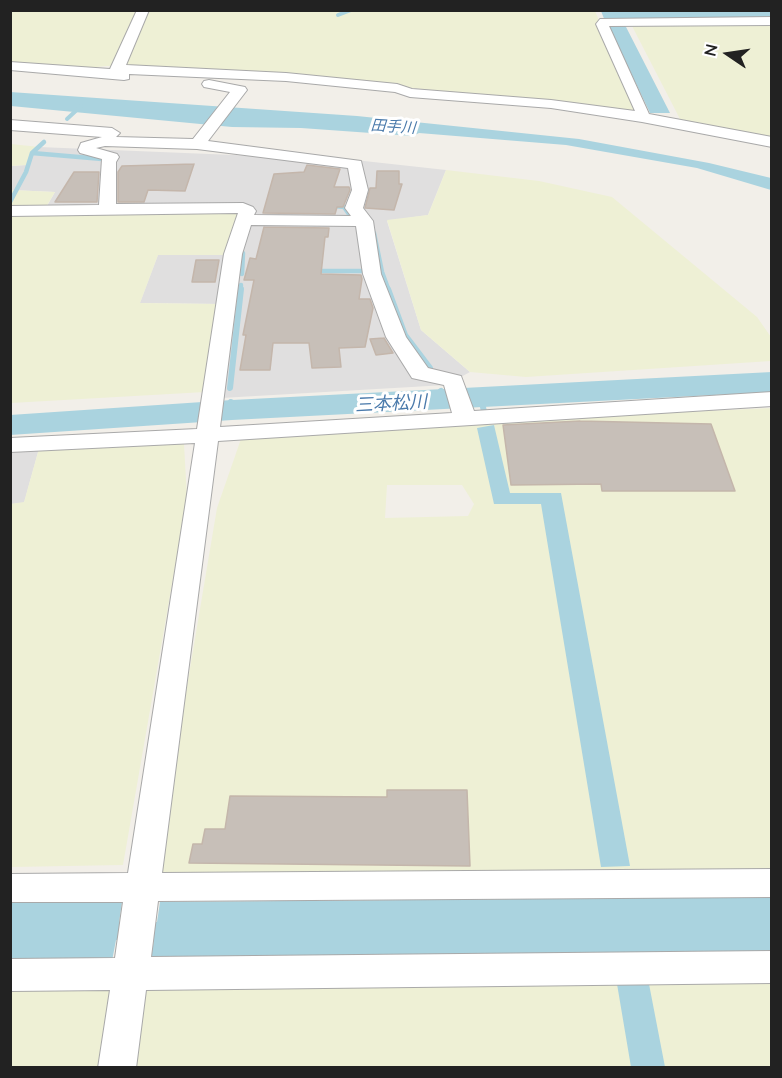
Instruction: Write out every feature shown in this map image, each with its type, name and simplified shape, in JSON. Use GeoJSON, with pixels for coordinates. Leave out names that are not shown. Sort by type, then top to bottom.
{"type":"FeatureCollection","features":[{"type":"Feature","properties":{"kind":"street"},"geometry":{"type":"LineString","coordinates":[[116,71],[143,10]]}},
{"type":"Feature","properties":{"kind":"street"},"geometry":{"type":"LineString","coordinates":[[642,117],[642,111],[602,24],[604,22],[771,21]]}},
{"type":"Feature","properties":{"kind":"street"},"geometry":{"type":"LineString","coordinates":[[10,66],[286,76],[398,88],[410,93],[551,104],[642,117],[771,142]]}},
{"type":"Feature","properties":{"kind":"street"},"geometry":{"type":"LineString","coordinates":[[107,211],[108,162],[111,157],[86,150],[87,146],[105,141],[202,139],[240,90],[116,71]]}},
{"type":"Feature","properties":{"kind":"street"},"geometry":{"type":"LineString","coordinates":[[10,124],[202,139],[355,164],[360,190],[354,208],[364,221],[372,274],[396,337],[420,372],[453,381],[465,418]]}},
{"type":"Feature","properties":{"kind":"street"},"geometry":{"type":"LineString","coordinates":[[10,211],[243,208],[247,211],[233,254],[117,1068]]}},
{"type":"Feature","properties":{"kind":"street"},"geometry":{"type":"LineString","coordinates":[[244,220],[364,221]]}},
{"type":"Feature","properties":{"kind":"street"},"geometry":{"type":"LineString","coordinates":[[10,445],[771,399]]}},
{"type":"Feature","properties":{"kind":"street"},"geometry":{"type":"LineString","coordinates":[[10,975],[136,931],[771,883]]}},
{"type":"Feature","properties":{"kind":"street"},"geometry":{"type":"LineString","coordinates":[[10,888],[136,931],[771,967]]}},
{"type":"Feature","properties":{"kind":"shaded area"},"geometry":{"type":"Polygon","coordinates":[[[39,147],[355,160],[446,170],[428,215],[387,221],[421,330],[470,372],[446,385],[204,399],[218,304],[140,303],[158,255],[226,255],[43,213],[55,192],[11,190],[11,166],[26,165],[39,147]]]}},
{"type":"Feature","properties":{"kind":"shaded area"},"geometry":{"type":"Polygon","coordinates":[[[40,445],[24,503],[11,504],[11,448],[40,445]]]}},
{"type":"Feature","properties":{"kind":"green space"},"geometry":{"type":"Polygon","coordinates":[[[10,11],[595,11],[638,112],[263,72],[107,66],[85,68],[11,62],[10,11]]]}},
{"type":"Feature","properties":{"kind":"green space"},"geometry":{"type":"Polygon","coordinates":[[[771,23],[771,138],[681,121],[631,24],[771,23]]]}},
{"type":"Feature","properties":{"kind":"green space"},"geometry":{"type":"Polygon","coordinates":[[[11,144],[39,147],[26,165],[11,166],[11,144]]]}},
{"type":"Feature","properties":{"kind":"green space"},"geometry":{"type":"Polygon","coordinates":[[[446,170],[539,181],[612,197],[757,317],[771,337],[771,361],[526,377],[470,372],[421,330],[387,220],[428,215],[446,170]]]}},
{"type":"Feature","properties":{"kind":"green space"},"geometry":{"type":"Polygon","coordinates":[[[11,190],[55,192],[43,212],[241,211],[226,255],[158,255],[140,303],[218,304],[205,392],[11,403],[11,190]]]}},
{"type":"Feature","properties":{"kind":"green space"},"geometry":{"type":"Polygon","coordinates":[[[771,408],[771,869],[162,873],[185,698],[217,508],[241,439],[451,423],[771,408]],[[387,485],[385,518],[468,516],[474,504],[462,485],[387,485]]]}},
{"type":"Feature","properties":{"kind":"green space"},"geometry":{"type":"Polygon","coordinates":[[[184,444],[187,498],[123,865],[11,867],[10,504],[24,502],[40,445],[184,444]]]}},
{"type":"Feature","properties":{"kind":"green space"},"geometry":{"type":"Polygon","coordinates":[[[771,976],[771,1067],[11,1067],[10,983],[771,976]]]}},
{"type":"Feature","properties":{"kind":"water"},"geometry":{"type":"Polygon","coordinates":[[[601,11],[771,11],[771,20],[605,21],[601,11]]]}},
{"type":"Feature","properties":{"kind":"water"},"geometry":{"type":"Polygon","coordinates":[[[608,25],[625,25],[670,113],[650,113],[608,25]]]}},
{"type":"Feature","properties":{"kind":"water","name":"田手川"},"geometry":{"type":"Polygon","coordinates":[[[10,92],[357,116],[579,139],[709,163],[771,178],[771,190],[697,168],[566,145],[419,133],[413,136],[301,128],[232,127],[11,106],[10,92]]]}},
{"type":"Feature","properties":{"kind":"water"},"geometry":{"type":"Polygon","coordinates":[[[494,425],[510,493],[561,493],[630,866],[601,867],[541,504],[494,504],[477,428],[494,425]]]}},
{"type":"Feature","properties":{"kind":"water"},"geometry":{"type":"Polygon","coordinates":[[[771,897],[771,955],[151,960],[154,939],[116,940],[112,961],[11,962],[10,903],[122,902],[119,923],[157,922],[160,902],[771,897]]]}},
{"type":"Feature","properties":{"kind":"water"},"geometry":{"type":"Polygon","coordinates":[[[617,984],[649,984],[665,1067],[631,1067],[617,984]]]}},
{"type":"Feature","properties":{"kind":"building"},"geometry":{"type":"Polygon","coordinates":[[[194,164],[185,191],[148,190],[144,202],[118,202],[118,172],[122,166],[194,164]]]}},
{"type":"Feature","properties":{"kind":"building"},"geometry":{"type":"Polygon","coordinates":[[[307,165],[340,169],[334,187],[349,187],[350,190],[343,207],[337,207],[335,214],[263,213],[274,174],[304,172],[307,165]]]}},
{"type":"Feature","properties":{"kind":"building"},"geometry":{"type":"Polygon","coordinates":[[[377,171],[399,171],[399,184],[402,184],[394,210],[365,208],[370,188],[376,188],[377,171]]]}},
{"type":"Feature","properties":{"kind":"building"},"geometry":{"type":"Polygon","coordinates":[[[74,172],[99,172],[97,202],[55,202],[74,172]]]}},
{"type":"Feature","properties":{"kind":"building"},"geometry":{"type":"Polygon","coordinates":[[[264,227],[329,228],[328,237],[325,237],[321,274],[361,275],[359,299],[370,299],[373,308],[365,347],[339,348],[341,367],[312,368],[309,343],[273,343],[270,370],[240,370],[246,335],[243,335],[254,280],[244,280],[250,258],[256,259],[264,227]]]}},
{"type":"Feature","properties":{"kind":"building"},"geometry":{"type":"Polygon","coordinates":[[[196,260],[219,260],[215,282],[192,282],[196,260]]]}},
{"type":"Feature","properties":{"kind":"building"},"geometry":{"type":"Polygon","coordinates":[[[384,338],[393,353],[376,355],[370,339],[384,338]]]}},
{"type":"Feature","properties":{"kind":"building"},"geometry":{"type":"Polygon","coordinates":[[[580,421],[711,424],[735,491],[602,491],[601,484],[511,485],[503,425],[580,421]]]}},
{"type":"Feature","properties":{"kind":"building"},"geometry":{"type":"Polygon","coordinates":[[[387,790],[467,790],[470,866],[189,863],[193,844],[202,844],[205,829],[225,829],[230,796],[387,797],[387,790]]]}},
{"type":"Feature","properties":{"kind":"waterway"},"geometry":{"type":"LineString","coordinates":[[338,15],[351,10]]}},
{"type":"Feature","properties":{"kind":"waterway"},"geometry":{"type":"LineString","coordinates":[[67,119],[81,106]]}},
{"type":"Feature","properties":{"kind":"waterway"},"geometry":{"type":"LineString","coordinates":[[32,153],[44,142]]}},
{"type":"Feature","properties":{"kind":"waterway"},"geometry":{"type":"LineString","coordinates":[[10,202],[26,172],[32,153]]}},
{"type":"Feature","properties":{"kind":"waterway"},"geometry":{"type":"LineString","coordinates":[[32,153],[102,159]]}},
{"type":"Feature","properties":{"kind":"waterway"},"geometry":{"type":"LineString","coordinates":[[334,206],[344,207],[351,217]]}},
{"type":"Feature","properties":{"kind":"waterway"},"geometry":{"type":"LineString","coordinates":[[374,233],[382,272],[389,291]]}},
{"type":"Feature","properties":{"kind":"waterway"},"geometry":{"type":"LineString","coordinates":[[242,274],[243,253]]}},
{"type":"Feature","properties":{"kind":"waterway"},"geometry":{"type":"LineString","coordinates":[[312,271],[364,271]]}},
{"type":"Feature","properties":{"kind":"waterway"},"geometry":{"type":"LineString","coordinates":[[240,291],[241,285]]}},
{"type":"Feature","properties":{"kind":"waterway"},"geometry":{"type":"LineString","coordinates":[[230,388],[241,289]]}},
{"type":"Feature","properties":{"kind":"waterway"},"geometry":{"type":"LineString","coordinates":[[388,289],[405,335],[430,368]]}},
{"type":"Feature","properties":{"kind":"waterway","name":"三本松川"},"geometry":{"type":"LineString","coordinates":[[10,425],[232,410],[772,382]]}},
{"type":"Feature","properties":{"kind":"waterway"},"geometry":{"type":"LineString","coordinates":[[441,391],[445,399]]}},
{"type":"Feature","properties":{"kind":"waterway"},"geometry":{"type":"LineString","coordinates":[[481,397],[484,412]]}},
{"type":"Feature","properties":{"kind":"waterway"},"geometry":{"type":"LineString","coordinates":[[231,402],[232,410]]}}]}
